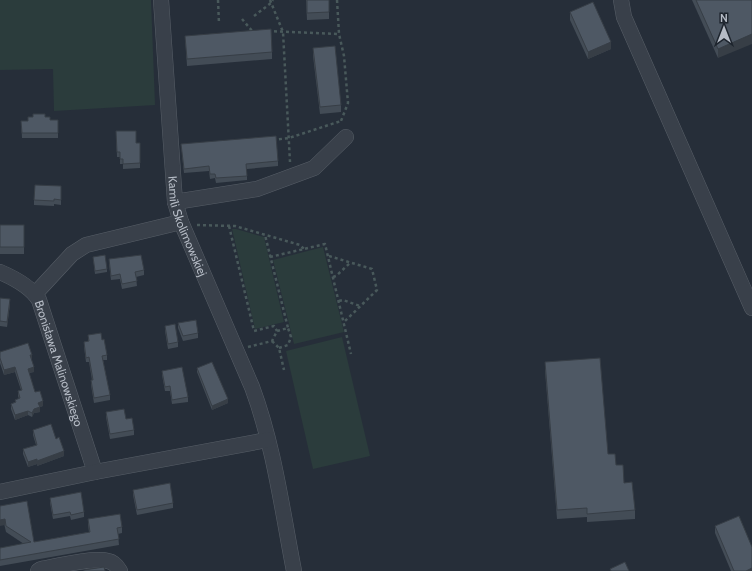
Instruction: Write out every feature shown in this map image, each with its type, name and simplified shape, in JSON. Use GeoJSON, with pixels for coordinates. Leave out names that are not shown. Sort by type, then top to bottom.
{"type":"FeatureCollection","features":[{"type":"Feature","properties":{"kind":"street","name":"Kamili Skolimowskiej"},"geometry":{"type":"LineString","coordinates":[[160,0],[175,202],[180,222],[255,395],[273,459],[294,571]]}},
{"type":"Feature","properties":{"kind":"street"},"geometry":{"type":"LineString","coordinates":[[621,0],[624,17],[752,308]]}},
{"type":"Feature","properties":{"kind":"street"},"geometry":{"type":"LineString","coordinates":[[175,202],[257,189],[314,168],[342,132]]}},
{"type":"Feature","properties":{"kind":"street"},"geometry":{"type":"LineString","coordinates":[[35,294],[72,254],[82,247],[95,242],[180,222]]}},
{"type":"Feature","properties":{"kind":"street","name":"Bronisława Malinowskiego"},"geometry":{"type":"LineString","coordinates":[[0,272],[10,276],[35,294],[43,310],[95,472]]}},
{"type":"Feature","properties":{"kind":"street"},"geometry":{"type":"LineString","coordinates":[[0,492],[95,472],[267,440]]}},
{"type":"Feature","properties":{"kind":"street"},"geometry":{"type":"LineString","coordinates":[[38,571],[41,569],[99,560],[110,561],[116,565],[120,571]]}},
{"type":"Feature","properties":{"kind":"path"},"geometry":{"type":"LineString","coordinates":[[218,0],[218,24]]}},
{"type":"Feature","properties":{"kind":"path"},"geometry":{"type":"LineString","coordinates":[[337,0],[339,34],[344,56],[348,103],[341,121],[342,132]]}},
{"type":"Feature","properties":{"kind":"path"},"geometry":{"type":"LineString","coordinates":[[254,16],[271,1],[283,32],[290,177]]}},
{"type":"Feature","properties":{"kind":"path"},"geometry":{"type":"LineString","coordinates":[[242,19],[252,32],[276,31],[339,34]]}},
{"type":"Feature","properties":{"kind":"path"},"geometry":{"type":"LineString","coordinates":[[266,140],[289,138],[341,121]]}},
{"type":"Feature","properties":{"kind":"path"},"geometry":{"type":"LineString","coordinates":[[180,222],[190,225],[235,226],[300,245],[304,249]]}},
{"type":"Feature","properties":{"kind":"path"},"geometry":{"type":"LineString","coordinates":[[229,226],[254,331],[274,326],[277,331]]}},
{"type":"Feature","properties":{"kind":"path"},"geometry":{"type":"LineString","coordinates":[[265,235],[290,337],[288,345],[279,348]]}},
{"type":"Feature","properties":{"kind":"path"},"geometry":{"type":"LineString","coordinates":[[270,257],[325,244],[351,354]]}},
{"type":"Feature","properties":{"kind":"path"},"geometry":{"type":"LineString","coordinates":[[328,256],[372,269],[377,290],[344,322]]}},
{"type":"Feature","properties":{"kind":"path"},"geometry":{"type":"LineString","coordinates":[[333,277],[350,263]]}},
{"type":"Feature","properties":{"kind":"path"},"geometry":{"type":"LineString","coordinates":[[339,301],[343,300],[360,306]]}},
{"type":"Feature","properties":{"kind":"path"},"geometry":{"type":"LineString","coordinates":[[235,350],[272,341],[277,331],[288,328]]}},
{"type":"Feature","properties":{"kind":"path"},"geometry":{"type":"LineString","coordinates":[[272,341],[279,348],[284,370]]}},
{"type":"Feature","properties":{"kind":"shaded area"},"geometry":{"type":"Polygon","coordinates":[[[0,0],[151,0],[155,105],[54,111],[53,69],[0,70],[0,0]]]}},
{"type":"Feature","properties":{"kind":"shaded area"},"geometry":{"type":"Polygon","coordinates":[[[232,229],[264,237],[284,322],[255,329],[232,229]]]}},
{"type":"Feature","properties":{"kind":"shaded area"},"geometry":{"type":"Polygon","coordinates":[[[323,247],[344,332],[294,344],[273,260],[323,247]]]}},
{"type":"Feature","properties":{"kind":"shaded area"},"geometry":{"type":"Polygon","coordinates":[[[342,337],[370,456],[313,469],[286,351],[342,337]]]}},
{"type":"Feature","properties":{"kind":"building"},"geometry":{"type":"Polygon","coordinates":[[[307,0],[329,0],[329,12],[307,13],[307,0]]]}},
{"type":"Feature","properties":{"kind":"building"},"geometry":{"type":"Polygon","coordinates":[[[696,0],[752,0],[752,34],[718,49],[696,0]]]}},
{"type":"Feature","properties":{"kind":"building"},"geometry":{"type":"Polygon","coordinates":[[[593,2],[611,42],[588,52],[570,12],[593,2]]]}},
{"type":"Feature","properties":{"kind":"building"},"geometry":{"type":"Polygon","coordinates":[[[271,29],[272,52],[187,59],[185,36],[271,29]]]}},
{"type":"Feature","properties":{"kind":"building"},"geometry":{"type":"Polygon","coordinates":[[[335,46],[341,105],[320,107],[313,48],[335,46]]]}},
{"type":"Feature","properties":{"kind":"building"},"geometry":{"type":"Polygon","coordinates":[[[33,114],[45,114],[45,117],[50,117],[50,120],[58,120],[58,133],[22,133],[21,121],[28,121],[28,117],[33,117],[33,114]]]}},
{"type":"Feature","properties":{"kind":"building"},"geometry":{"type":"Polygon","coordinates":[[[116,131],[136,131],[136,143],[140,143],[140,163],[123,164],[123,159],[120,159],[120,152],[117,152],[116,131]]]}},
{"type":"Feature","properties":{"kind":"building"},"geometry":{"type":"Polygon","coordinates":[[[276,136],[278,161],[246,164],[247,176],[216,178],[215,174],[210,174],[209,166],[184,169],[181,144],[276,136]]]}},
{"type":"Feature","properties":{"kind":"building"},"geometry":{"type":"Polygon","coordinates":[[[35,185],[61,186],[61,200],[34,200],[35,185]]]}},
{"type":"Feature","properties":{"kind":"building"},"geometry":{"type":"Polygon","coordinates":[[[0,225],[24,225],[24,247],[0,247],[0,225]]]}},
{"type":"Feature","properties":{"kind":"building"},"geometry":{"type":"Polygon","coordinates":[[[105,255],[107,269],[95,271],[93,257],[105,255]]]}},
{"type":"Feature","properties":{"kind":"building"},"geometry":{"type":"Polygon","coordinates":[[[141,255],[144,270],[135,272],[137,281],[122,284],[120,274],[111,276],[109,259],[141,255]]]}},
{"type":"Feature","properties":{"kind":"building"},"geometry":{"type":"Polygon","coordinates":[[[0,298],[10,299],[7,322],[0,321],[0,298]]]}},
{"type":"Feature","properties":{"kind":"building"},"geometry":{"type":"Polygon","coordinates":[[[196,320],[198,333],[183,336],[178,323],[196,320]]]}},
{"type":"Feature","properties":{"kind":"building"},"geometry":{"type":"Polygon","coordinates":[[[175,324],[178,342],[168,344],[165,326],[175,324]]]}},
{"type":"Feature","properties":{"kind":"building"},"geometry":{"type":"Polygon","coordinates":[[[101,333],[102,340],[104,339],[107,355],[102,356],[110,395],[94,398],[89,357],[86,358],[84,342],[89,341],[88,335],[101,333]]]}},
{"type":"Feature","properties":{"kind":"building"},"geometry":{"type":"Polygon","coordinates":[[[28,343],[34,367],[28,369],[35,392],[40,391],[43,401],[38,403],[40,407],[34,409],[32,413],[28,411],[15,415],[11,404],[20,398],[18,391],[22,390],[15,367],[4,370],[0,358],[0,352],[28,343]]]}},
{"type":"Feature","properties":{"kind":"building"},"geometry":{"type":"Polygon","coordinates":[[[600,358],[608,454],[615,454],[616,465],[623,465],[624,483],[632,482],[635,510],[587,514],[587,508],[557,510],[545,362],[600,358]]]}},
{"type":"Feature","properties":{"kind":"building"},"geometry":{"type":"Polygon","coordinates":[[[212,362],[228,399],[212,406],[197,368],[212,362]]]}},
{"type":"Feature","properties":{"kind":"building"},"geometry":{"type":"Polygon","coordinates":[[[182,367],[188,397],[172,400],[170,386],[165,387],[162,371],[182,367]]]}},
{"type":"Feature","properties":{"kind":"building"},"geometry":{"type":"Polygon","coordinates":[[[124,409],[126,419],[132,418],[134,430],[110,434],[106,412],[124,409]]]}},
{"type":"Feature","properties":{"kind":"building"},"geometry":{"type":"Polygon","coordinates":[[[51,424],[56,439],[59,437],[64,451],[37,461],[37,459],[28,462],[23,449],[37,445],[33,430],[51,424]]]}},
{"type":"Feature","properties":{"kind":"building"},"geometry":{"type":"Polygon","coordinates":[[[170,483],[173,503],[137,510],[133,490],[170,483]]]}},
{"type":"Feature","properties":{"kind":"building"},"geometry":{"type":"Polygon","coordinates":[[[81,492],[84,512],[71,515],[70,512],[53,515],[50,498],[81,492]]]}},
{"type":"Feature","properties":{"kind":"building"},"geometry":{"type":"Polygon","coordinates":[[[27,501],[34,542],[90,532],[88,519],[120,514],[122,527],[117,528],[119,539],[0,560],[0,548],[31,542],[6,526],[5,519],[0,520],[0,506],[27,501]]]}},
{"type":"Feature","properties":{"kind":"building"},"geometry":{"type":"Polygon","coordinates":[[[739,516],[752,547],[752,568],[746,571],[734,571],[715,526],[739,516]]]}},
{"type":"Feature","properties":{"kind":"building"},"geometry":{"type":"Polygon","coordinates":[[[625,562],[629,571],[611,571],[610,569],[625,562]]]}},
{"type":"Feature","properties":{"kind":"building"},"geometry":{"type":"Polygon","coordinates":[[[104,567],[105,571],[84,571],[84,570],[104,567]]]}}]}
